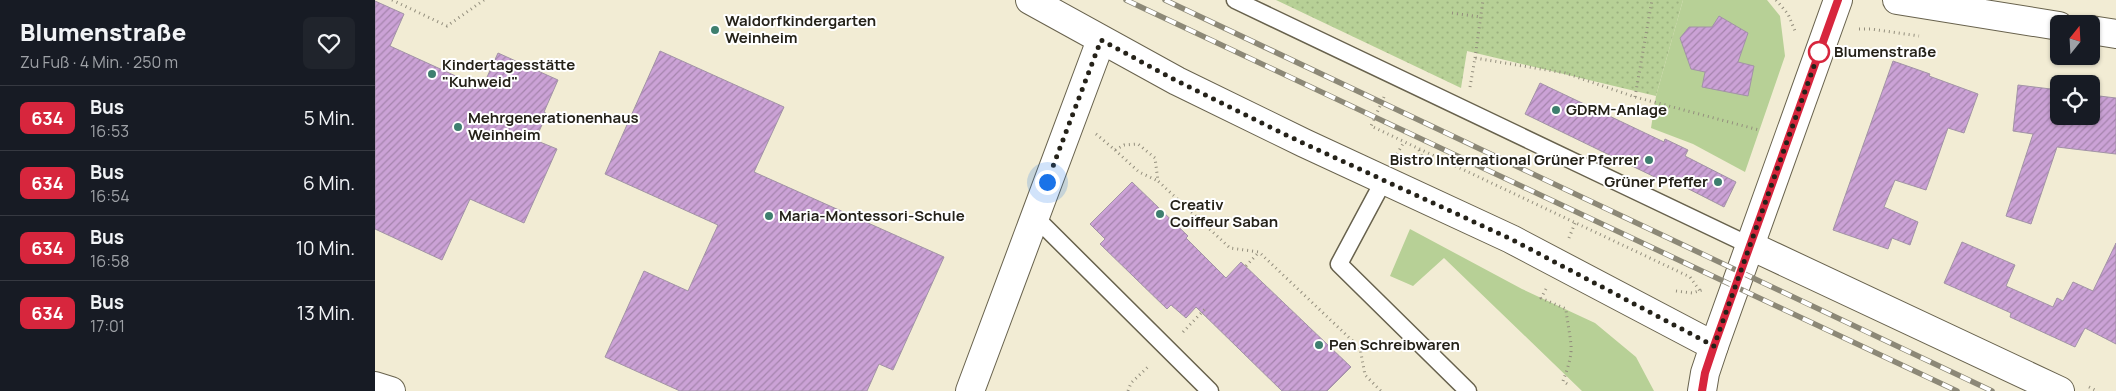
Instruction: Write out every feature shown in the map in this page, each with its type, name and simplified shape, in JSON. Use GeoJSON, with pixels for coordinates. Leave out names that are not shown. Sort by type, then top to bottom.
{"type":"FeatureCollection","features":[{"type":"Feature","properties":{"kind":"street"},"geometry":{"type":"LineString","coordinates":[[1030,0],[1177,81],[1511,239],[1714,346]]}},
{"type":"Feature","properties":{"kind":"street"},"geometry":{"type":"LineString","coordinates":[[1702,391],[1705,373],[1714,346],[1838,0]]}},
{"type":"Feature","properties":{"kind":"street"},"geometry":{"type":"LineString","coordinates":[[1897,0],[2050,25]]}},
{"type":"Feature","properties":{"kind":"street"},"geometry":{"type":"LineString","coordinates":[[2100,31],[2116,34]]}},
{"type":"Feature","properties":{"kind":"street"},"geometry":{"type":"LineString","coordinates":[[970,391],[1101,40]]}},
{"type":"Feature","properties":{"kind":"street"},"geometry":{"type":"LineString","coordinates":[[1751,246],[2060,391]]}},
{"type":"Feature","properties":{"kind":"street"},"geometry":{"type":"LineString","coordinates":[[375,386],[391,391]]}},
{"type":"Feature","properties":{"kind":"lane"},"geometry":{"type":"LineString","coordinates":[[1235,0],[1751,246]]}},
{"type":"Feature","properties":{"kind":"lane"},"geometry":{"type":"LineString","coordinates":[[1384,180],[1339,264],[1468,391]]}},
{"type":"Feature","properties":{"kind":"lane"},"geometry":{"type":"LineString","coordinates":[[1035,217],[1210,391]]}},
{"type":"Feature","properties":{"kind":"path"},"geometry":{"type":"LineString","coordinates":[[392,0],[447,26],[484,0]]}},
{"type":"Feature","properties":{"kind":"path"},"geometry":{"type":"LineString","coordinates":[[1467,111],[1483,0]]}},
{"type":"Feature","properties":{"kind":"path"},"geometry":{"type":"LineString","coordinates":[[1635,97],[1652,0]]}},
{"type":"Feature","properties":{"kind":"path"},"geometry":{"type":"LineString","coordinates":[[1452,13],[1481,17]]}},
{"type":"Feature","properties":{"kind":"path"},"geometry":{"type":"LineString","coordinates":[[1853,33],[1857,29],[1871,29],[1926,37]]}},
{"type":"Feature","properties":{"kind":"path"},"geometry":{"type":"LineString","coordinates":[[1475,58],[1565,73],[1635,97],[1789,138]]}},
{"type":"Feature","properties":{"kind":"path"},"geometry":{"type":"LineString","coordinates":[[1393,76],[1371,126],[1690,277],[1700,291]]}},
{"type":"Feature","properties":{"kind":"path"},"geometry":{"type":"LineString","coordinates":[[1073,114],[1139,172],[1158,181],[1230,248],[1259,252],[1361,348],[1365,375],[1381,391]]}},
{"type":"Feature","properties":{"kind":"path"},"geometry":{"type":"LineString","coordinates":[[1115,150],[1124,145],[1139,144],[1155,158],[1158,181]]}},
{"type":"Feature","properties":{"kind":"path"},"geometry":{"type":"LineString","coordinates":[[1569,386],[1563,381],[1569,362],[1571,346],[1566,309],[1541,298],[1575,223]]}},
{"type":"Feature","properties":{"kind":"path"},"geometry":{"type":"LineString","coordinates":[[1246,266],[1259,252]]}},
{"type":"Feature","properties":{"kind":"path"},"geometry":{"type":"LineString","coordinates":[[1128,391],[1131,383],[1205,309]]}},
{"type":"Feature","properties":{"kind":"path"},"geometry":{"type":"LineString","coordinates":[[2088,387],[2097,391]]}},
{"type":"Feature","properties":{"kind":"green space"},"geometry":{"type":"Polygon","coordinates":[[[1276,0],[1683,0],[1656,96],[1467,51],[1461,88],[1276,0]]]}},
{"type":"Feature","properties":{"kind":"green space"},"geometry":{"type":"Polygon","coordinates":[[[1683,0],[1767,0],[1780,16],[1785,56],[1745,172],[1693,144],[1651,128],[1656,96],[1683,0]]]}},
{"type":"Feature","properties":{"kind":"green space"},"geometry":{"type":"Polygon","coordinates":[[[1410,229],[1522,289],[1595,323],[1636,357],[1654,391],[1582,391],[1444,258],[1413,286],[1390,276],[1410,229]]]}},
{"type":"Feature","properties":{"kind":"building","name":"Mehrgenerationenhaus Weinheim"},"geometry":{"type":"Polygon","coordinates":[[[375,1],[404,14],[390,46],[482,88],[498,53],[558,80],[544,112],[547,114],[535,140],[557,149],[524,223],[470,199],[442,260],[375,229],[375,1]]]}},
{"type":"Feature","properties":{"kind":"building"},"geometry":{"type":"Polygon","coordinates":[[[1719,16],[1748,33],[1738,62],[1754,66],[1748,96],[1702,87],[1705,72],[1691,69],[1680,38],[1689,27],[1712,27],[1719,16]]]}},
{"type":"Feature","properties":{"kind":"building"},"geometry":{"type":"Polygon","coordinates":[[[660,51],[784,107],[754,172],[944,257],[893,370],[879,364],[867,391],[680,391],[605,357],[644,271],[688,291],[718,225],[605,174],[660,51]]]}},
{"type":"Feature","properties":{"kind":"building"},"geometry":{"type":"Polygon","coordinates":[[[1893,61],[1978,94],[1964,133],[1948,128],[1926,190],[1895,180],[1884,207],[1918,222],[1910,245],[1892,238],[1888,249],[1833,230],[1893,61]]]}},
{"type":"Feature","properties":{"kind":"building"},"geometry":{"type":"Polygon","coordinates":[[[1540,83],[1664,142],[1665,139],[1688,150],[1685,156],[1736,182],[1724,207],[1667,178],[1665,182],[1525,114],[1540,83]]]}},
{"type":"Feature","properties":{"kind":"building"},"geometry":{"type":"Polygon","coordinates":[[[2018,85],[2050,89],[2050,125],[2100,125],[2100,96],[2116,98],[2116,154],[2057,147],[2031,224],[2006,216],[2033,134],[2013,131],[2018,85]]]}},
{"type":"Feature","properties":{"kind":"building"},"geometry":{"type":"Polygon","coordinates":[[[1132,182],[1188,236],[1186,238],[1226,278],[1241,262],[1351,367],[1327,391],[1282,391],[1196,307],[1186,318],[1171,305],[1167,309],[1100,244],[1105,239],[1090,224],[1132,182]]]}},
{"type":"Feature","properties":{"kind":"building"},"geometry":{"type":"Polygon","coordinates":[[[1962,242],[2015,265],[2006,286],[2053,307],[2057,298],[2063,301],[2073,282],[2093,291],[2116,243],[2116,344],[2085,328],[2075,347],[2010,317],[2011,313],[1944,283],[1962,242]]]}},
{"type":"Feature","properties":{"kind":"railway"},"geometry":{"type":"LineString","coordinates":[[1126,0],[1957,391]]}},
{"type":"Feature","properties":{"kind":"railway"},"geometry":{"type":"LineString","coordinates":[[1165,0],[1992,391]]}},
{"type":"Feature","properties":{"kind":"bus line","name":"634"},"geometry":{"type":"LineString","coordinates":[[1702,391],[1705,373],[1714,346],[1838,0]]}},
{"type":"Feature","properties":{"kind":"place","name":"Waldorfkindergarten Weinheim"},"geometry":{"type":"Point","coordinates":[715,30]}},
{"type":"Feature","properties":{"kind":"place","name":"Blumenstraße"},"geometry":{"type":"Point","coordinates":[1819,52]}},
{"type":"Feature","properties":{"kind":"place","name":"Kindertagesstätte \"Kuhweid\""},"geometry":{"type":"Point","coordinates":[432,74]}},
{"type":"Feature","properties":{"kind":"place","name":"GDRM-Anlage"},"geometry":{"type":"Point","coordinates":[1556,110]}},
{"type":"Feature","properties":{"kind":"place","name":"Mehrgenerationenhaus Weinheim"},"geometry":{"type":"Point","coordinates":[458,127]}},
{"type":"Feature","properties":{"kind":"place","name":"Bistro International Grüner Pferrer"},"geometry":{"type":"Point","coordinates":[1649,160]}},
{"type":"Feature","properties":{"kind":"place","name":"Grüner Pfeffer"},"geometry":{"type":"Point","coordinates":[1718,182]}},
{"type":"Feature","properties":{"kind":"place","name":"Creativ Coiffeur Saban"},"geometry":{"type":"Point","coordinates":[1160,214]}},
{"type":"Feature","properties":{"kind":"place","name":"Maria-Montessori-Schule"},"geometry":{"type":"Point","coordinates":[769,216]}},
{"type":"Feature","properties":{"kind":"place","name":"Pen Schreibwaren"},"geometry":{"type":"Point","coordinates":[1319,345]}},
{"type":"Feature","properties":{"kind":"route"},"geometry":{"type":"LineString","coordinates":[[1047,182],[1101,40],[1177,81],[1288,136],[1511,239],[1714,346],[1819,52]]}}]}
